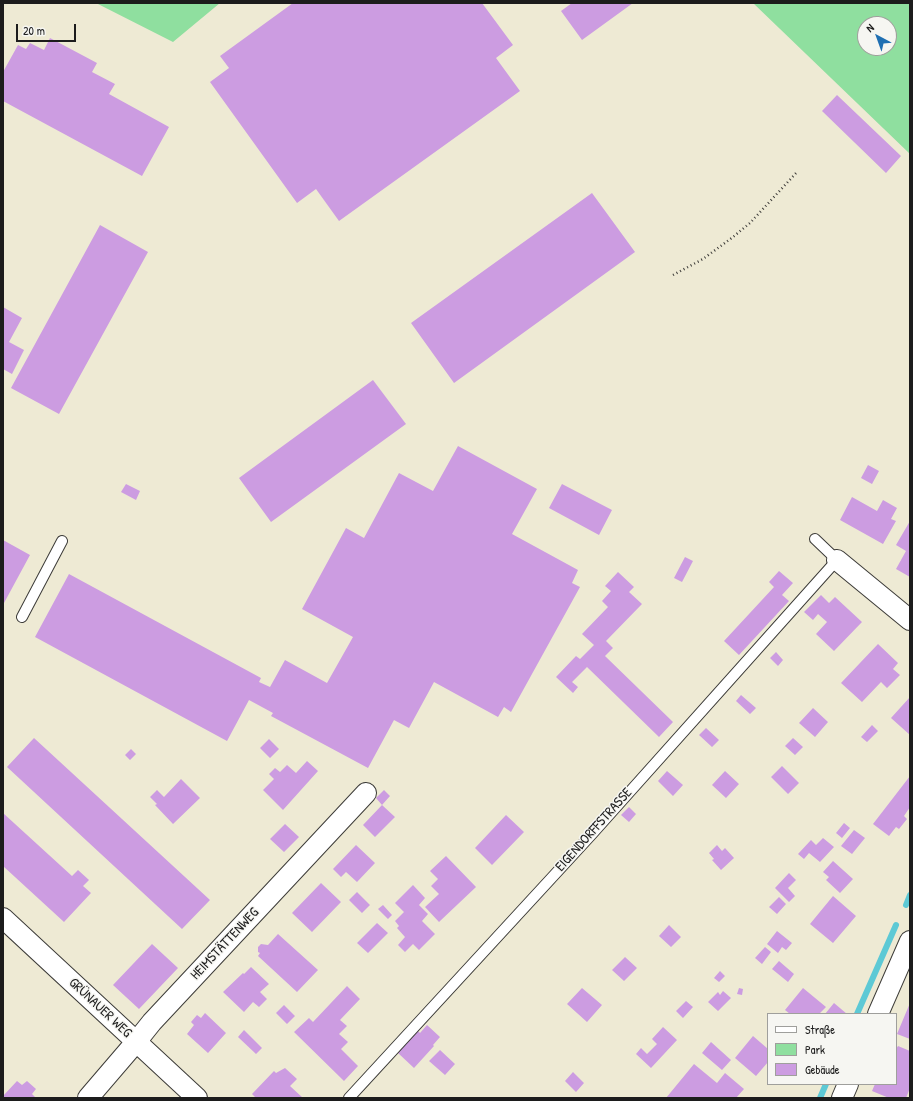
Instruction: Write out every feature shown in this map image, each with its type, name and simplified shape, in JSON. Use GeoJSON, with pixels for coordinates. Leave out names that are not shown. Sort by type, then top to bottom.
{"type":"FeatureCollection","features":[{"type":"Feature","properties":{"kind":"street"},"geometry":{"type":"LineString","coordinates":[[837,560],[910,620]]}},
{"type":"Feature","properties":{"kind":"street","name":"HEIMSTÄTTENWEG"},"geometry":{"type":"LineString","coordinates":[[88,1098],[152,1022],[366,793]]}},
{"type":"Feature","properties":{"kind":"street","name":"GRÜNAUER WEG"},"geometry":{"type":"LineString","coordinates":[[3,918],[197,1098]]}},
{"type":"Feature","properties":{"kind":"street"},"geometry":{"type":"LineString","coordinates":[[878,1013],[910,941]]}},
{"type":"Feature","properties":{"kind":"street"},"geometry":{"type":"LineString","coordinates":[[842,1098],[848,1085]]}},
{"type":"Feature","properties":{"kind":"lane"},"geometry":{"type":"LineString","coordinates":[[815,539],[837,560]]}},
{"type":"Feature","properties":{"kind":"lane"},"geometry":{"type":"LineString","coordinates":[[22,617],[62,541]]}},
{"type":"Feature","properties":{"kind":"lane","name":"EIGENDORFFSTRASSE"},"geometry":{"type":"LineString","coordinates":[[349,1098],[592,834],[837,560]]}},
{"type":"Feature","properties":{"kind":"path"},"geometry":{"type":"LineString","coordinates":[[673,275],[703,259],[750,223],[798,171]]}},
{"type":"Feature","properties":{"kind":"green space"},"geometry":{"type":"Polygon","coordinates":[[[96,3],[220,3],[173,42],[96,3]]]}},
{"type":"Feature","properties":{"kind":"green space"},"geometry":{"type":"Polygon","coordinates":[[[753,3],[910,3],[910,154],[753,3]]]}},
{"type":"Feature","properties":{"kind":"building"},"geometry":{"type":"Polygon","coordinates":[[[293,3],[482,3],[513,45],[496,58],[520,91],[339,221],[316,189],[297,203],[210,82],[229,68],[220,56],[293,3]]]}},
{"type":"Feature","properties":{"kind":"building"},"geometry":{"type":"Polygon","coordinates":[[[572,3],[633,3],[582,40],[561,11],[572,3]]]}},
{"type":"Feature","properties":{"kind":"building"},"geometry":{"type":"Polygon","coordinates":[[[50,38],[97,63],[92,72],[115,84],[109,94],[169,127],[142,176],[3,101],[3,72],[18,45],[26,49],[30,43],[44,50],[50,38]]]}},
{"type":"Feature","properties":{"kind":"building"},"geometry":{"type":"Polygon","coordinates":[[[837,95],[901,156],[886,173],[822,111],[837,95]]]}},
{"type":"Feature","properties":{"kind":"building"},"geometry":{"type":"Polygon","coordinates":[[[592,193],[635,252],[454,383],[411,323],[592,193]]]}},
{"type":"Feature","properties":{"kind":"building"},"geometry":{"type":"Polygon","coordinates":[[[100,225],[148,252],[59,414],[11,388],[100,225]]]}},
{"type":"Feature","properties":{"kind":"building"},"geometry":{"type":"Polygon","coordinates":[[[3,307],[22,318],[9,342],[24,350],[12,374],[3,369],[3,307]]]}},
{"type":"Feature","properties":{"kind":"building"},"geometry":{"type":"Polygon","coordinates":[[[373,380],[406,424],[271,522],[239,478],[373,380]]]}},
{"type":"Feature","properties":{"kind":"building"},"geometry":{"type":"Polygon","coordinates":[[[458,446],[537,489],[512,534],[578,570],[572,583],[580,587],[511,712],[504,707],[498,717],[434,682],[409,728],[394,720],[368,768],[271,716],[273,713],[249,700],[227,741],[35,637],[69,574],[261,678],[259,682],[270,687],[285,660],[327,683],[353,637],[302,609],[346,528],[364,538],[399,473],[433,491],[458,446]]]}},
{"type":"Feature","properties":{"kind":"building"},"geometry":{"type":"Polygon","coordinates":[[[868,465],[879,471],[872,484],[861,478],[868,465]]]}},
{"type":"Feature","properties":{"kind":"building"},"geometry":{"type":"Polygon","coordinates":[[[126,484],[140,491],[136,500],[121,492],[126,484]]]}},
{"type":"Feature","properties":{"kind":"building"},"geometry":{"type":"Polygon","coordinates":[[[562,484],[612,510],[599,535],[549,508],[562,484]]]}},
{"type":"Feature","properties":{"kind":"building"},"geometry":{"type":"Polygon","coordinates":[[[852,497],[877,511],[883,500],[897,508],[891,519],[896,521],[883,544],[840,520],[852,497]]]}},
{"type":"Feature","properties":{"kind":"building"},"geometry":{"type":"Polygon","coordinates":[[[910,521],[910,577],[896,569],[906,551],[896,545],[910,521]]]}},
{"type":"Feature","properties":{"kind":"building"},"geometry":{"type":"Polygon","coordinates":[[[3,540],[30,555],[4,603],[3,603],[3,540]]]}},
{"type":"Feature","properties":{"kind":"building"},"geometry":{"type":"Polygon","coordinates":[[[685,557],[693,561],[682,582],[674,578],[685,557]]]}},
{"type":"Feature","properties":{"kind":"building"},"geometry":{"type":"Polygon","coordinates":[[[779,571],[793,583],[782,595],[789,601],[739,655],[724,641],[774,587],[769,582],[779,571]]]}},
{"type":"Feature","properties":{"kind":"building"},"geometry":{"type":"Polygon","coordinates":[[[618,572],[634,587],[629,592],[642,604],[606,641],[613,648],[605,656],[673,722],[659,737],[587,667],[572,682],[578,687],[573,693],[556,677],[576,656],[580,659],[594,645],[582,634],[608,607],[602,601],[611,591],[605,586],[618,572]]]}},
{"type":"Feature","properties":{"kind":"building"},"geometry":{"type":"Polygon","coordinates":[[[821,595],[829,603],[835,597],[862,622],[834,651],[816,634],[827,622],[818,614],[813,620],[804,612],[821,595]]]}},
{"type":"Feature","properties":{"kind":"building"},"geometry":{"type":"Polygon","coordinates":[[[878,644],[898,663],[893,669],[900,675],[887,688],[881,682],[862,702],[841,683],[878,644]]]}},
{"type":"Feature","properties":{"kind":"building"},"geometry":{"type":"Polygon","coordinates":[[[776,652],[783,660],[778,666],[770,658],[776,652]]]}},
{"type":"Feature","properties":{"kind":"building"},"geometry":{"type":"Polygon","coordinates":[[[741,695],[756,708],[750,714],[736,701],[741,695]]]}},
{"type":"Feature","properties":{"kind":"building"},"geometry":{"type":"Polygon","coordinates":[[[910,697],[910,735],[891,718],[910,697]]]}},
{"type":"Feature","properties":{"kind":"building"},"geometry":{"type":"Polygon","coordinates":[[[813,708],[828,722],[815,737],[799,723],[813,708]]]}},
{"type":"Feature","properties":{"kind":"building"},"geometry":{"type":"Polygon","coordinates":[[[872,725],[878,731],[867,742],[861,737],[872,725]]]}},
{"type":"Feature","properties":{"kind":"building"},"geometry":{"type":"Polygon","coordinates":[[[706,728],[719,740],[712,747],[699,735],[706,728]]]}},
{"type":"Feature","properties":{"kind":"building"},"geometry":{"type":"Polygon","coordinates":[[[34,738],[210,900],[182,929],[7,767],[34,738]]]}},
{"type":"Feature","properties":{"kind":"building"},"geometry":{"type":"Polygon","coordinates":[[[793,738],[803,747],[795,755],[785,746],[793,738]]]}},
{"type":"Feature","properties":{"kind":"building"},"geometry":{"type":"Polygon","coordinates":[[[269,739],[279,749],[270,758],[260,748],[269,739]]]}},
{"type":"Feature","properties":{"kind":"building"},"geometry":{"type":"Polygon","coordinates":[[[131,749],[136,754],[130,760],[125,755],[131,749]]]}},
{"type":"Feature","properties":{"kind":"building"},"geometry":{"type":"Polygon","coordinates":[[[307,761],[318,771],[283,810],[263,790],[274,779],[269,774],[275,768],[280,772],[287,765],[296,773],[307,761]]]}},
{"type":"Feature","properties":{"kind":"building"},"geometry":{"type":"Polygon","coordinates":[[[782,766],[799,783],[788,794],[771,777],[782,766]]]}},
{"type":"Feature","properties":{"kind":"building"},"geometry":{"type":"Polygon","coordinates":[[[667,771],[683,785],[673,796],[658,781],[667,771]]]}},
{"type":"Feature","properties":{"kind":"building"},"geometry":{"type":"Polygon","coordinates":[[[725,771],[739,784],[726,798],[712,785],[725,771]]]}},
{"type":"Feature","properties":{"kind":"building"},"geometry":{"type":"Polygon","coordinates":[[[910,776],[910,807],[904,816],[907,819],[899,829],[896,827],[889,836],[873,824],[910,776]]]}},
{"type":"Feature","properties":{"kind":"building"},"geometry":{"type":"Polygon","coordinates":[[[181,779],[200,798],[173,824],[155,805],[157,804],[150,797],[157,790],[164,797],[181,779]]]}},
{"type":"Feature","properties":{"kind":"building"},"geometry":{"type":"Polygon","coordinates":[[[384,790],[390,796],[382,805],[376,798],[384,790]]]}},
{"type":"Feature","properties":{"kind":"building"},"geometry":{"type":"Polygon","coordinates":[[[382,805],[395,817],[375,837],[363,825],[382,805]]]}},
{"type":"Feature","properties":{"kind":"building"},"geometry":{"type":"Polygon","coordinates":[[[629,807],[636,814],[629,822],[621,815],[629,807]]]}},
{"type":"Feature","properties":{"kind":"building"},"geometry":{"type":"Polygon","coordinates":[[[3,813],[72,876],[78,870],[89,880],[83,886],[91,893],[64,922],[3,866],[3,813]]]}},
{"type":"Feature","properties":{"kind":"building"},"geometry":{"type":"Polygon","coordinates":[[[506,815],[524,832],[492,865],[475,848],[506,815]]]}},
{"type":"Feature","properties":{"kind":"building"},"geometry":{"type":"Polygon","coordinates":[[[844,823],[850,828],[842,838],[836,833],[844,823]]]}},
{"type":"Feature","properties":{"kind":"building"},"geometry":{"type":"Polygon","coordinates":[[[285,824],[299,837],[284,852],[270,839],[285,824]]]}},
{"type":"Feature","properties":{"kind":"building"},"geometry":{"type":"Polygon","coordinates":[[[854,830],[865,838],[852,854],[841,846],[854,830]]]}},
{"type":"Feature","properties":{"kind":"building"},"geometry":{"type":"Polygon","coordinates":[[[823,838],[834,847],[820,862],[809,853],[804,859],[798,854],[811,840],[816,845],[823,838]]]}},
{"type":"Feature","properties":{"kind":"building"},"geometry":{"type":"Polygon","coordinates":[[[356,845],[375,863],[357,882],[346,872],[341,877],[333,869],[356,845]]]}},
{"type":"Feature","properties":{"kind":"building"},"geometry":{"type":"Polygon","coordinates":[[[717,845],[722,851],[725,848],[734,858],[721,870],[712,860],[714,859],[709,853],[717,845]]]}},
{"type":"Feature","properties":{"kind":"building"},"geometry":{"type":"Polygon","coordinates":[[[446,856],[476,887],[439,922],[425,907],[439,894],[431,886],[438,879],[430,871],[446,856]]]}},
{"type":"Feature","properties":{"kind":"building"},"geometry":{"type":"Polygon","coordinates":[[[833,861],[853,879],[840,893],[826,880],[829,877],[823,872],[833,861]]]}},
{"type":"Feature","properties":{"kind":"building"},"geometry":{"type":"Polygon","coordinates":[[[789,873],[796,880],[788,888],[795,896],[789,902],[775,888],[789,873]]]}},
{"type":"Feature","properties":{"kind":"building"},"geometry":{"type":"Polygon","coordinates":[[[321,883],[341,902],[312,932],[292,913],[321,883]]]}},
{"type":"Feature","properties":{"kind":"building"},"geometry":{"type":"Polygon","coordinates":[[[413,885],[425,898],[419,905],[428,914],[422,921],[435,934],[419,950],[413,944],[405,952],[398,945],[405,937],[397,928],[399,926],[395,921],[404,912],[395,903],[413,885]]]}},
{"type":"Feature","properties":{"kind":"building"},"geometry":{"type":"Polygon","coordinates":[[[357,892],[370,905],[362,913],[349,900],[357,892]]]}},
{"type":"Feature","properties":{"kind":"building"},"geometry":{"type":"Polygon","coordinates":[[[833,896],[856,916],[833,943],[810,924],[833,896]]]}},
{"type":"Feature","properties":{"kind":"building"},"geometry":{"type":"Polygon","coordinates":[[[779,897],[786,904],[777,914],[769,907],[779,897]]]}},
{"type":"Feature","properties":{"kind":"building"},"geometry":{"type":"Polygon","coordinates":[[[383,905],[392,915],[388,919],[378,909],[383,905]]]}},
{"type":"Feature","properties":{"kind":"building"},"geometry":{"type":"Polygon","coordinates":[[[377,923],[388,933],[368,953],[357,943],[377,923]]]}},
{"type":"Feature","properties":{"kind":"building"},"geometry":{"type":"Polygon","coordinates":[[[669,925],[681,937],[671,947],[659,936],[669,925]]]}},
{"type":"Feature","properties":{"kind":"building"},"geometry":{"type":"Polygon","coordinates":[[[777,931],[792,943],[786,950],[782,947],[778,953],[767,944],[777,931]]]}},
{"type":"Feature","properties":{"kind":"building"},"geometry":{"type":"Polygon","coordinates":[[[278,934],[318,970],[297,992],[258,956],[260,953],[258,952],[258,947],[261,944],[268,945],[278,934]]]}},
{"type":"Feature","properties":{"kind":"building"},"geometry":{"type":"Polygon","coordinates":[[[152,944],[178,968],[139,1009],[113,985],[152,944]]]}},
{"type":"Feature","properties":{"kind":"building"},"geometry":{"type":"Polygon","coordinates":[[[765,947],[771,952],[762,964],[755,958],[765,947]]]}},
{"type":"Feature","properties":{"kind":"building"},"geometry":{"type":"Polygon","coordinates":[[[625,957],[637,968],[624,981],[612,970],[625,957]]]}},
{"type":"Feature","properties":{"kind":"building"},"geometry":{"type":"Polygon","coordinates":[[[779,961],[794,974],[788,982],[772,969],[779,961]]]}},
{"type":"Feature","properties":{"kind":"building"},"geometry":{"type":"Polygon","coordinates":[[[251,967],[269,984],[260,992],[267,999],[259,1007],[253,1002],[244,1012],[223,992],[251,967]]]}},
{"type":"Feature","properties":{"kind":"building"},"geometry":{"type":"Polygon","coordinates":[[[720,971],[725,976],[719,982],[714,978],[720,971]]]}},
{"type":"Feature","properties":{"kind":"building"},"geometry":{"type":"Polygon","coordinates":[[[347,986],[360,999],[340,1020],[347,1026],[339,1034],[348,1042],[341,1049],[358,1066],[344,1081],[294,1032],[309,1018],[313,1022],[347,986]]]}},
{"type":"Feature","properties":{"kind":"building"},"geometry":{"type":"Polygon","coordinates":[[[582,988],[602,1005],[587,1022],[567,1004],[582,988]]]}},
{"type":"Feature","properties":{"kind":"building"},"geometry":{"type":"Polygon","coordinates":[[[739,988],[743,989],[742,995],[737,994],[739,988]]]}},
{"type":"Feature","properties":{"kind":"building"},"geometry":{"type":"Polygon","coordinates":[[[803,988],[826,1007],[820,1013],[789,1013],[785,1010],[803,988]]]}},
{"type":"Feature","properties":{"kind":"building"},"geometry":{"type":"Polygon","coordinates":[[[723,991],[731,998],[718,1011],[708,1002],[718,992],[720,995],[723,991]]]}},
{"type":"Feature","properties":{"kind":"building"},"geometry":{"type":"Polygon","coordinates":[[[686,1001],[693,1007],[683,1018],[676,1011],[686,1001]]]}},
{"type":"Feature","properties":{"kind":"building"},"geometry":{"type":"Polygon","coordinates":[[[834,1003],[846,1013],[826,1013],[834,1003]]]}},
{"type":"Feature","properties":{"kind":"building"},"geometry":{"type":"Polygon","coordinates":[[[910,1003],[910,1039],[897,1034],[910,1003]]]}},
{"type":"Feature","properties":{"kind":"building"},"geometry":{"type":"Polygon","coordinates":[[[284,1005],[295,1016],[287,1024],[276,1013],[284,1005]]]}},
{"type":"Feature","properties":{"kind":"building"},"geometry":{"type":"Polygon","coordinates":[[[205,1013],[226,1033],[208,1053],[187,1034],[194,1025],[191,1022],[197,1015],[201,1018],[205,1013]]]}},
{"type":"Feature","properties":{"kind":"building"},"geometry":{"type":"Polygon","coordinates":[[[427,1025],[440,1037],[414,1068],[398,1053],[418,1031],[420,1033],[427,1025]]]}},
{"type":"Feature","properties":{"kind":"building"},"geometry":{"type":"Polygon","coordinates":[[[663,1027],[677,1040],[651,1068],[636,1054],[641,1048],[647,1054],[657,1044],[652,1039],[663,1027]]]}},
{"type":"Feature","properties":{"kind":"building"},"geometry":{"type":"Polygon","coordinates":[[[244,1030],[262,1048],[256,1054],[238,1037],[244,1030]]]}},
{"type":"Feature","properties":{"kind":"building"},"geometry":{"type":"Polygon","coordinates":[[[753,1036],[767,1048],[767,1063],[756,1076],[735,1058],[753,1036]]]}},
{"type":"Feature","properties":{"kind":"building"},"geometry":{"type":"Polygon","coordinates":[[[711,1042],[731,1060],[722,1070],[702,1053],[711,1042]]]}},
{"type":"Feature","properties":{"kind":"building"},"geometry":{"type":"Polygon","coordinates":[[[898,1046],[910,1051],[910,1088],[906,1098],[889,1098],[872,1091],[875,1085],[897,1085],[898,1046]]]}},
{"type":"Feature","properties":{"kind":"building"},"geometry":{"type":"Polygon","coordinates":[[[440,1050],[455,1064],[445,1075],[429,1061],[440,1050]]]}},
{"type":"Feature","properties":{"kind":"building"},"geometry":{"type":"Polygon","coordinates":[[[694,1064],[717,1083],[725,1073],[744,1089],[736,1098],[666,1098],[694,1064]]]}},
{"type":"Feature","properties":{"kind":"building"},"geometry":{"type":"Polygon","coordinates":[[[285,1068],[297,1079],[290,1086],[303,1098],[256,1098],[252,1094],[274,1071],[276,1073],[285,1068]]]}},
{"type":"Feature","properties":{"kind":"building"},"geometry":{"type":"Polygon","coordinates":[[[573,1072],[584,1083],[576,1092],[565,1081],[573,1072]]]}},
{"type":"Feature","properties":{"kind":"building"},"geometry":{"type":"Polygon","coordinates":[[[17,1081],[22,1085],[27,1081],[36,1089],[32,1094],[36,1098],[3,1098],[3,1096],[17,1081]]]}},
{"type":"Feature","properties":{"kind":"waterway"},"geometry":{"type":"LineString","coordinates":[[906,905],[910,895]]}},
{"type":"Feature","properties":{"kind":"waterway"},"geometry":{"type":"LineString","coordinates":[[857,1013],[896,925]]}},
{"type":"Feature","properties":{"kind":"waterway"},"geometry":{"type":"LineString","coordinates":[[820,1098],[826,1085]]}}]}
